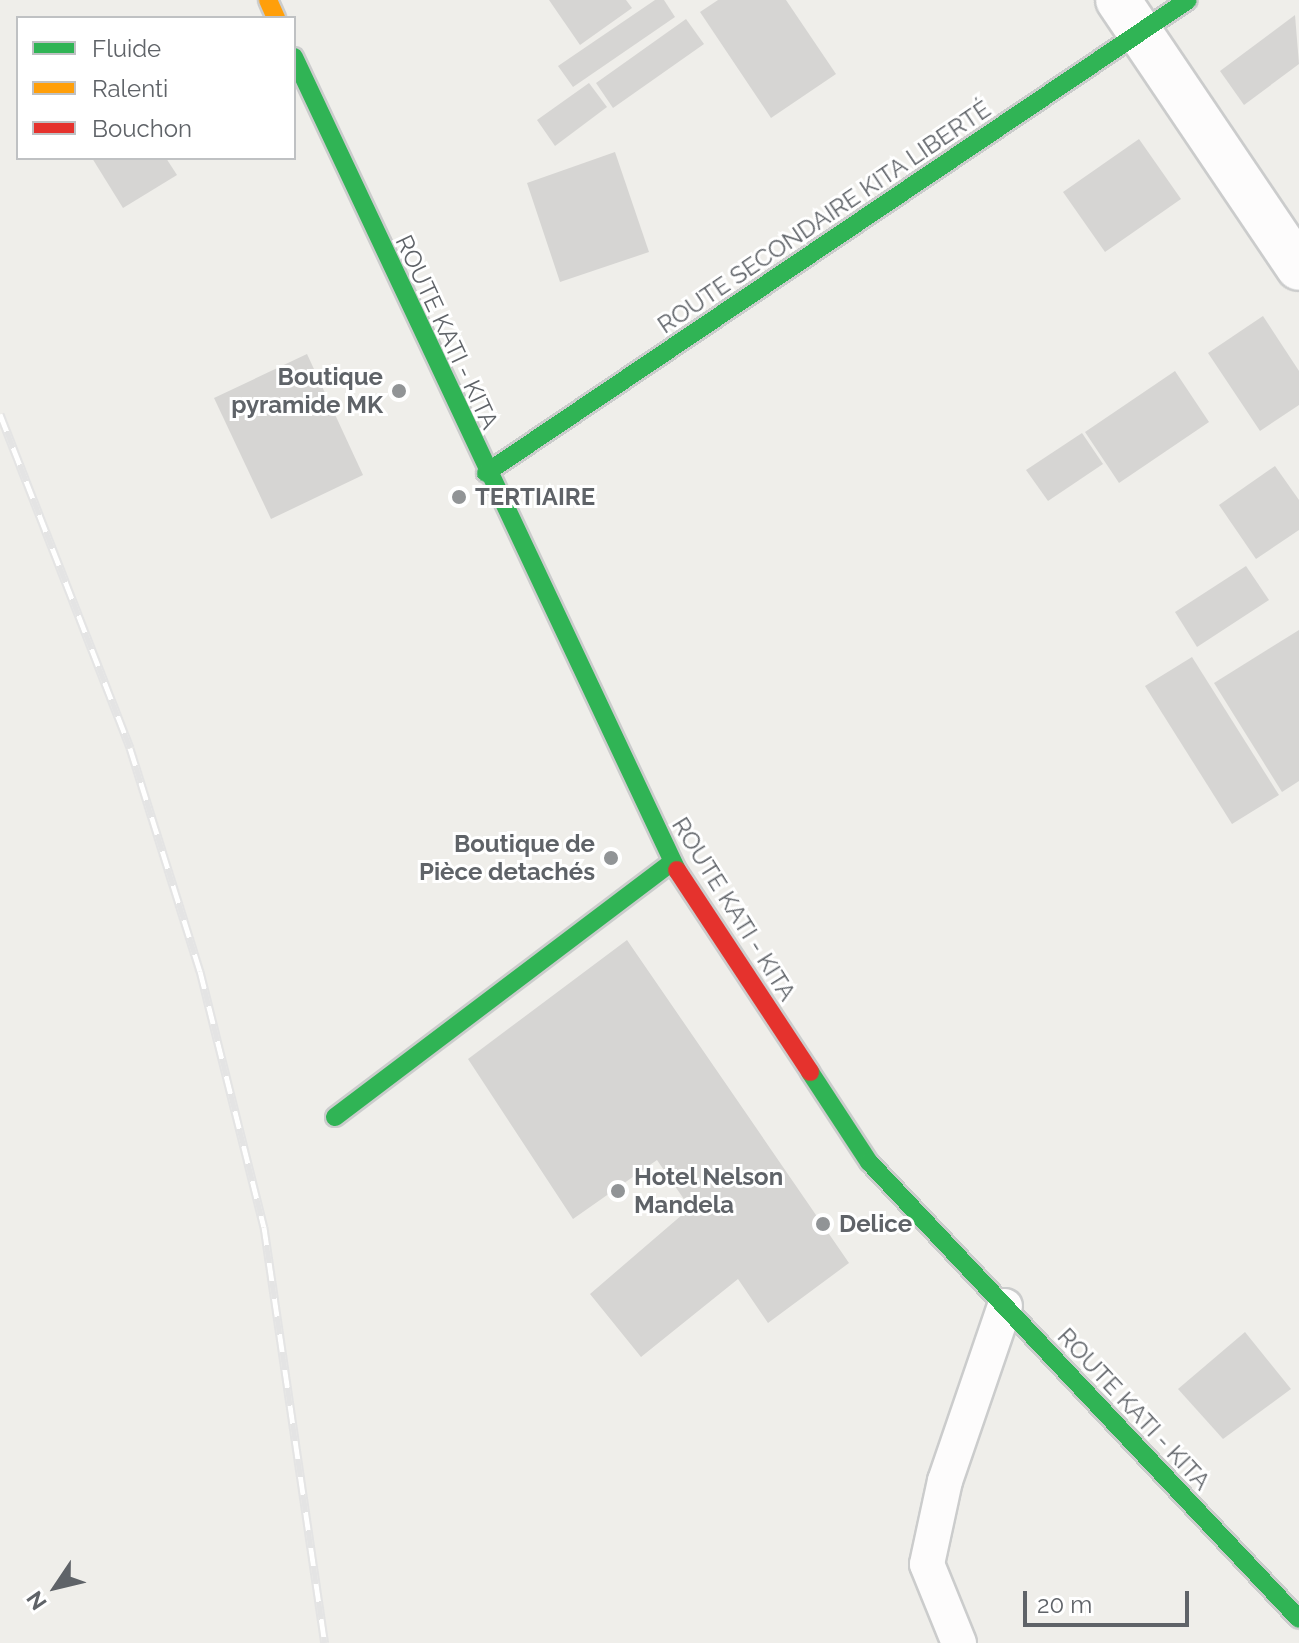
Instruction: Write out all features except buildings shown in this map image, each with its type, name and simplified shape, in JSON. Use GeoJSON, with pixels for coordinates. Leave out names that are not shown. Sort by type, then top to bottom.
{"type":"FeatureCollection","features":[{"type":"Feature","properties":{"kind":"main road","name":"ROUTE SECONDAIRE KITA LIBERTÉ"},"geometry":{"type":"LineString","coordinates":[[486,473],[1129,16],[1188,0]]}},
{"type":"Feature","properties":{"kind":"main road","name":"ROUTE KATI - KITA"},"geometry":{"type":"LineString","coordinates":[[296,61],[486,473],[672,862],[869,1162],[1299,1619]]}},
{"type":"Feature","properties":{"kind":"main road"},"geometry":{"type":"LineString","coordinates":[[335,1117],[672,862]]}},
{"type":"Feature","properties":{"kind":"street"},"geometry":{"type":"LineString","coordinates":[[1129,16],[1299,268]]}},
{"type":"Feature","properties":{"kind":"lane"},"geometry":{"type":"LineString","coordinates":[[959,1643],[927,1564],[945,1481],[1005,1306]]}},
{"type":"Feature","properties":{"kind":"railway"},"geometry":{"type":"LineString","coordinates":[[0,414],[130,748],[200,971],[264,1227],[325,1643]]}},
{"type":"Feature","properties":{"kind":"traffic: fast"},"geometry":{"type":"LineString","coordinates":[[486,473],[1188,0]]}},
{"type":"Feature","properties":{"kind":"traffic: fast"},"geometry":{"type":"LineString","coordinates":[[296,61],[677,870]]}},
{"type":"Feature","properties":{"kind":"traffic: fast"},"geometry":{"type":"LineString","coordinates":[[335,1117],[672,862]]}},
{"type":"Feature","properties":{"kind":"traffic: fast"},"geometry":{"type":"LineString","coordinates":[[810,1072],[869,1162],[1299,1619]]}},
{"type":"Feature","properties":{"kind":"traffic: slow"},"geometry":{"type":"LineString","coordinates":[[268,0],[275,16]]}},
{"type":"Feature","properties":{"kind":"traffic: jam"},"geometry":{"type":"LineString","coordinates":[[677,870],[810,1072]]}},
{"type":"Feature","properties":{"kind":"place","name":"Boutique pyramide MK"},"geometry":{"type":"Point","coordinates":[399,391]}},
{"type":"Feature","properties":{"kind":"place","name":"TERTIAIRE"},"geometry":{"type":"Point","coordinates":[459,497]}},
{"type":"Feature","properties":{"kind":"place","name":"Boutique de Pièce detachés"},"geometry":{"type":"Point","coordinates":[611,858]}},
{"type":"Feature","properties":{"kind":"place","name":"Hotel Nelson Mandela"},"geometry":{"type":"Point","coordinates":[618,1191]}},
{"type":"Feature","properties":{"kind":"place","name":"Delice"},"geometry":{"type":"Point","coordinates":[823,1224]}}]}
